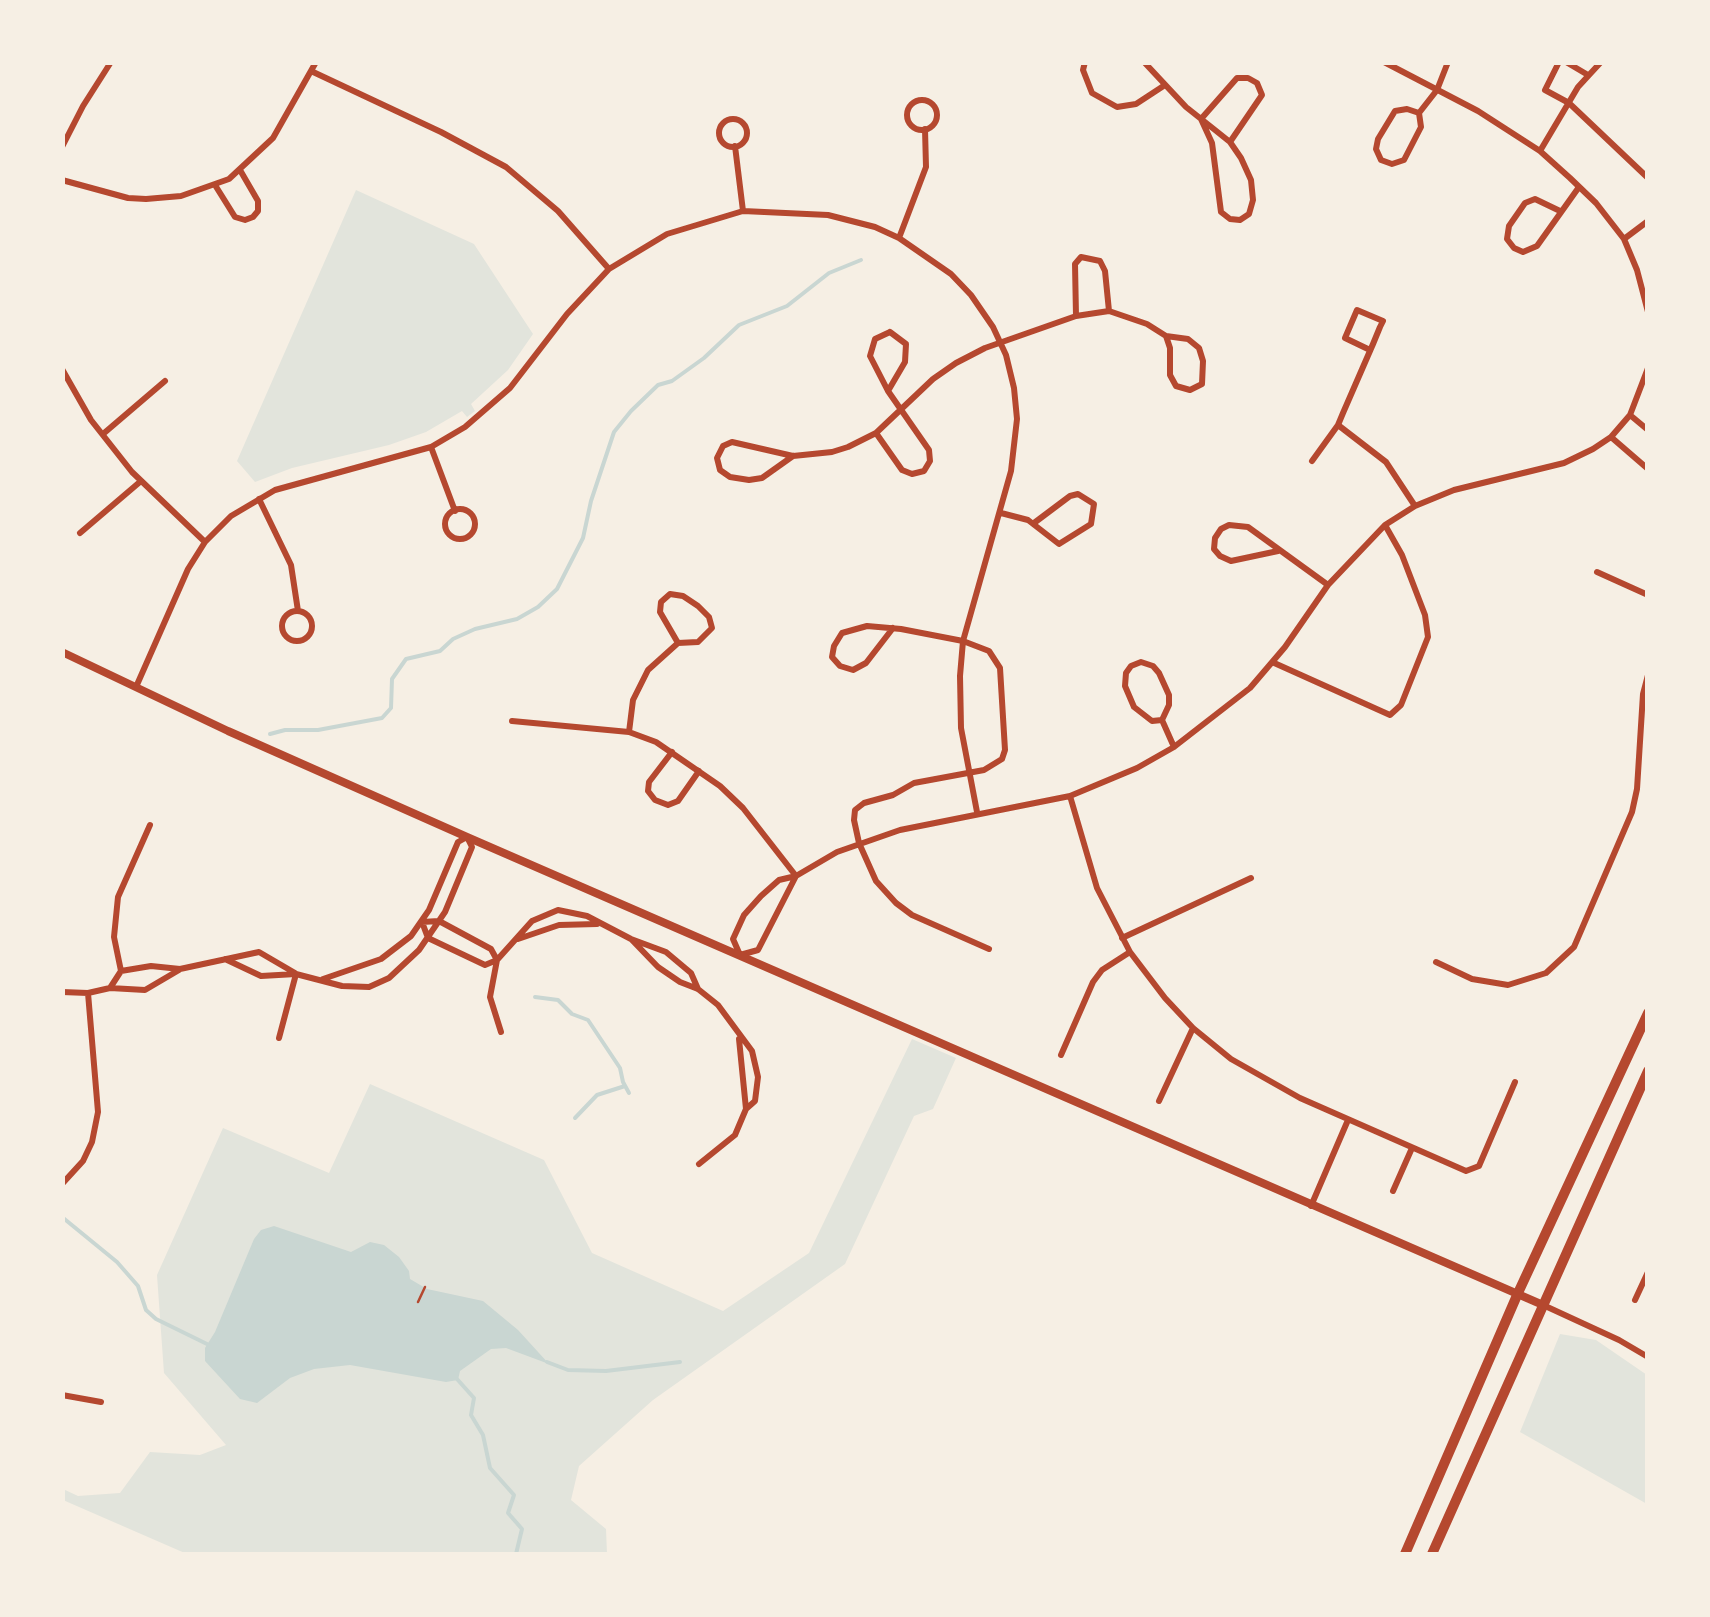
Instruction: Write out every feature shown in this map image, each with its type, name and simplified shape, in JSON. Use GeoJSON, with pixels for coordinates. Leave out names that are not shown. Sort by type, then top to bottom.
{"type":"FeatureCollection","features":[{"type":"Feature","properties":{"kind":"main road"},"geometry":{"type":"LineString","coordinates":[[1405,1554],[1518,1293],[1648,1014]]}},
{"type":"Feature","properties":{"kind":"main road"},"geometry":{"type":"LineString","coordinates":[[1432,1554],[1648,1071]]}},
{"type":"Feature","properties":{"kind":"street"},"geometry":{"type":"LineString","coordinates":[[62,180],[146,199],[181,196],[215,185],[240,170],[272,138],[316,62]]}},
{"type":"Feature","properties":{"kind":"street"},"geometry":{"type":"LineString","coordinates":[[1085,62],[1085,76],[1092,93],[1117,107],[1136,104],[1165,85]]}},
{"type":"Feature","properties":{"kind":"street"},"geometry":{"type":"LineString","coordinates":[[1144,62],[1230,142],[1251,180],[1250,214],[1240,220],[1221,212],[1212,144],[1202,120]]}},
{"type":"Feature","properties":{"kind":"street"},"geometry":{"type":"LineString","coordinates":[[1384,62],[1478,111],[1540,151],[1596,202],[1624,239],[1648,312]]}},
{"type":"Feature","properties":{"kind":"street"},"geometry":{"type":"LineString","coordinates":[[1418,113],[1437,90],[1448,62]]}},
{"type":"Feature","properties":{"kind":"street"},"geometry":{"type":"LineString","coordinates":[[1558,62],[1545,90],[1569,103],[1648,178]]}},
{"type":"Feature","properties":{"kind":"street"},"geometry":{"type":"LineString","coordinates":[[1566,62],[1588,75]]}},
{"type":"Feature","properties":{"kind":"street"},"geometry":{"type":"LineString","coordinates":[[1540,151],[1588,75],[1601,62]]}},
{"type":"Feature","properties":{"kind":"street"},"geometry":{"type":"LineString","coordinates":[[62,146],[108,64]]}},
{"type":"Feature","properties":{"kind":"street"},"geometry":{"type":"LineString","coordinates":[[311,72],[506,167],[558,211],[609,269]]}},
{"type":"Feature","properties":{"kind":"street"},"geometry":{"type":"LineString","coordinates":[[1202,120],[1237,78],[1248,78],[1257,84],[1262,95],[1230,142]]}},
{"type":"Feature","properties":{"kind":"street"},"geometry":{"type":"LineString","coordinates":[[899,238],[926,167],[925,130],[936,120],[936,110],[925,100],[908,109],[907,118],[916,129],[925,130]]}},
{"type":"Feature","properties":{"kind":"street"},"geometry":{"type":"LineString","coordinates":[[1407,109],[1418,113],[1421,127],[1404,160],[1392,164],[1381,160],[1376,149],[1378,139],[1395,111],[1407,109]]}},
{"type":"Feature","properties":{"kind":"street"},"geometry":{"type":"LineString","coordinates":[[732,119],[741,121],[746,128],[746,138],[735,146],[726,145],[719,134],[721,126],[732,119]]}},
{"type":"Feature","properties":{"kind":"street"},"geometry":{"type":"LineString","coordinates":[[735,146],[744,211]]}},
{"type":"Feature","properties":{"kind":"street"},"geometry":{"type":"LineString","coordinates":[[215,185],[236,217],[253,217],[258,202],[240,170]]}},
{"type":"Feature","properties":{"kind":"street"},"geometry":{"type":"LineString","coordinates":[[1560,211],[1535,199],[1525,203],[1508,226],[1507,239],[1523,252],[1537,246],[1579,187]]}},
{"type":"Feature","properties":{"kind":"street"},"geometry":{"type":"LineString","coordinates":[[136,688],[188,569],[205,542],[232,516],[292,484],[431,447],[477,418],[510,388],[566,314],[609,269],[668,234],[744,211],[828,215],[899,238],[932,258],[972,294],[1000,343],[1014,388],[1016,449],[964,641],[959,703],[967,774],[977,812]]}},
{"type":"Feature","properties":{"kind":"street"},"geometry":{"type":"LineString","coordinates":[[1624,239],[1648,221]]}},
{"type":"Feature","properties":{"kind":"street"},"geometry":{"type":"LineString","coordinates":[[1076,316],[1074,264],[1081,257],[1100,261],[1105,271],[1109,310]]}},
{"type":"Feature","properties":{"kind":"street"},"geometry":{"type":"LineString","coordinates":[[793,456],[762,478],[749,480],[730,477],[720,470],[717,458],[723,446],[732,442],[793,456],[832,452],[876,433],[933,379],[956,363],[1076,316],[1109,310],[1148,324],[1166,336],[1188,338],[1199,348],[1203,361],[1202,384],[1190,390],[1176,386],[1170,374],[1166,336]]}},
{"type":"Feature","properties":{"kind":"street"},"geometry":{"type":"LineString","coordinates":[[1312,460],[1338,425],[1383,321],[1357,310],[1346,338],[1370,350]]}},
{"type":"Feature","properties":{"kind":"street"},"geometry":{"type":"LineString","coordinates":[[876,433],[902,470],[912,474],[924,471],[930,462],[930,450],[888,391],[870,356],[875,339],[890,332],[906,344],[905,362],[888,391]]}},
{"type":"Feature","properties":{"kind":"street"},"geometry":{"type":"LineString","coordinates":[[740,955],[733,938],[744,915],[779,880],[796,876],[859,843],[977,812],[1070,796],[1137,768],[1174,747],[1212,720],[1272,662],[1328,585],[1385,524],[1414,506],[1454,490],[1564,463],[1611,437],[1630,415],[1648,368]]}},
{"type":"Feature","properties":{"kind":"street"},"geometry":{"type":"LineString","coordinates":[[62,369],[102,434],[141,481],[205,542]]}},
{"type":"Feature","properties":{"kind":"street"},"geometry":{"type":"LineString","coordinates":[[102,434],[166,381]]}},
{"type":"Feature","properties":{"kind":"street"},"geometry":{"type":"LineString","coordinates":[[1630,415],[1648,430]]}},
{"type":"Feature","properties":{"kind":"street"},"geometry":{"type":"LineString","coordinates":[[1338,425],[1386,462],[1414,506]]}},
{"type":"Feature","properties":{"kind":"street"},"geometry":{"type":"LineString","coordinates":[[1611,437],[1648,469]]}},
{"type":"Feature","properties":{"kind":"street"},"geometry":{"type":"LineString","coordinates":[[431,447],[455,510]]}},
{"type":"Feature","properties":{"kind":"street"},"geometry":{"type":"LineString","coordinates":[[80,533],[141,481]]}},
{"type":"Feature","properties":{"kind":"street"},"geometry":{"type":"LineString","coordinates":[[1001,513],[1034,522],[1059,544],[1092,524],[1094,504],[1078,494],[1070,496],[1034,522]]}},
{"type":"Feature","properties":{"kind":"street"},"geometry":{"type":"LineString","coordinates":[[259,500],[291,565],[298,611]]}},
{"type":"Feature","properties":{"kind":"street"},"geometry":{"type":"LineString","coordinates":[[455,510],[472,516],[475,526],[467,538],[458,539],[446,530],[446,521],[455,510]]}},
{"type":"Feature","properties":{"kind":"street"},"geometry":{"type":"LineString","coordinates":[[1272,662],[1390,715],[1401,706],[1428,636],[1425,615],[1402,555],[1385,524]]}},
{"type":"Feature","properties":{"kind":"street"},"geometry":{"type":"LineString","coordinates":[[1278,551],[1232,561],[1214,548],[1215,538],[1221,528],[1230,525],[1248,527],[1328,585]]}},
{"type":"Feature","properties":{"kind":"street"},"geometry":{"type":"LineString","coordinates":[[1597,572],[1648,595]]}},
{"type":"Feature","properties":{"kind":"street"},"geometry":{"type":"LineString","coordinates":[[629,732],[629,718],[648,670],[678,643],[698,642],[712,628],[709,617],[698,606],[683,596],[670,594],[661,602],[660,612],[678,643]]}},
{"type":"Feature","properties":{"kind":"street"},"geometry":{"type":"LineString","coordinates":[[298,611],[308,616],[312,625],[309,635],[296,642],[284,635],[282,626],[289,614],[298,611]]}},
{"type":"Feature","properties":{"kind":"street"},"geometry":{"type":"LineString","coordinates":[[893,628],[866,663],[853,670],[832,658],[842,633],[853,628],[893,628],[964,641],[990,651],[996,659],[1005,750],[994,766],[914,783],[880,800],[864,803],[855,810],[859,843],[876,880],[896,904],[989,949]]}},
{"type":"Feature","properties":{"kind":"street"},"geometry":{"type":"LineString","coordinates":[[62,652],[467,837],[1518,1293],[1648,1357]]}},
{"type":"Feature","properties":{"kind":"street"},"geometry":{"type":"LineString","coordinates":[[1162,720],[1152,721],[1134,707],[1126,686],[1131,666],[1140,662],[1153,666],[1159,673],[1169,695],[1162,720],[1174,747]]}},
{"type":"Feature","properties":{"kind":"street"},"geometry":{"type":"LineString","coordinates":[[1436,962],[1472,979],[1508,985],[1546,973],[1574,947],[1632,812],[1648,674]]}},
{"type":"Feature","properties":{"kind":"street"},"geometry":{"type":"LineString","coordinates":[[512,721],[629,732],[672,752],[743,808],[796,876]]}},
{"type":"Feature","properties":{"kind":"street"},"geometry":{"type":"LineString","coordinates":[[672,752],[648,782],[648,791],[655,800],[668,805],[678,801],[699,771]]}},
{"type":"Feature","properties":{"kind":"street"},"geometry":{"type":"LineString","coordinates":[[1070,796],[1097,888],[1130,952],[1193,1028],[1264,1080],[1466,1171],[1479,1166],[1515,1082]]}},
{"type":"Feature","properties":{"kind":"street"},"geometry":{"type":"LineString","coordinates":[[110,988],[121,971],[114,938],[118,897],[150,825]]}},
{"type":"Feature","properties":{"kind":"street"},"geometry":{"type":"LineString","coordinates":[[225,959],[261,976],[296,974],[342,986],[369,986],[389,978],[407,964],[438,922],[472,847],[467,837]]}},
{"type":"Feature","properties":{"kind":"street"},"geometry":{"type":"LineString","coordinates":[[323,979],[381,960],[411,936],[422,922],[458,842],[467,837]]}},
{"type":"Feature","properties":{"kind":"street"},"geometry":{"type":"LineString","coordinates":[[740,955],[758,950],[796,876]]}},
{"type":"Feature","properties":{"kind":"street"},"geometry":{"type":"LineString","coordinates":[[1122,938],[1252,878]]}},
{"type":"Feature","properties":{"kind":"street"},"geometry":{"type":"LineString","coordinates":[[422,922],[428,938],[484,965],[497,960],[532,921],[558,910],[587,916],[666,952],[692,973],[698,989]]}},
{"type":"Feature","properties":{"kind":"street"},"geometry":{"type":"LineString","coordinates":[[422,922],[438,922],[491,949],[497,960],[490,997],[502,1032]]}},
{"type":"Feature","properties":{"kind":"street"},"geometry":{"type":"LineString","coordinates":[[518,939],[560,924],[598,924]]}},
{"type":"Feature","properties":{"kind":"street"},"geometry":{"type":"LineString","coordinates":[[631,939],[658,967],[698,989],[718,1006],[752,1051],[758,1077],[755,1100],[746,1109],[736,1135],[699,1164]]}},
{"type":"Feature","properties":{"kind":"street"},"geometry":{"type":"LineString","coordinates":[[121,971],[151,966],[180,969],[258,952],[296,974]]}},
{"type":"Feature","properties":{"kind":"street"},"geometry":{"type":"LineString","coordinates":[[1061,1055],[1093,982],[1102,970],[1130,952]]}},
{"type":"Feature","properties":{"kind":"street"},"geometry":{"type":"LineString","coordinates":[[62,992],[145,990],[180,969]]}},
{"type":"Feature","properties":{"kind":"street"},"geometry":{"type":"LineString","coordinates":[[279,1038],[296,974]]}},
{"type":"Feature","properties":{"kind":"street"},"geometry":{"type":"LineString","coordinates":[[62,1184],[88,1152],[98,1112],[88,993]]}},
{"type":"Feature","properties":{"kind":"street"},"geometry":{"type":"LineString","coordinates":[[1160,1101],[1193,1028]]}},
{"type":"Feature","properties":{"kind":"street"},"geometry":{"type":"LineString","coordinates":[[740,1038],[746,1109]]}},
{"type":"Feature","properties":{"kind":"street"},"geometry":{"type":"LineString","coordinates":[[1311,1206],[1348,1120]]}},
{"type":"Feature","properties":{"kind":"street"},"geometry":{"type":"LineString","coordinates":[[1393,1191],[1412,1148]]}},
{"type":"Feature","properties":{"kind":"street"},"geometry":{"type":"LineString","coordinates":[[1635,1300],[1648,1272]]}},
{"type":"Feature","properties":{"kind":"street"},"geometry":{"type":"LineString","coordinates":[[62,1395],[100,1402]]}},
{"type":"Feature","properties":{"kind":"path"},"geometry":{"type":"LineString","coordinates":[[418,1302],[425,1287]]}},
{"type":"Feature","properties":{"kind":"shaded area"},"geometry":{"type":"Polygon","coordinates":[[[356,190],[474,244],[533,334],[508,370],[471,404],[475,411],[467,417],[462,411],[426,432],[389,445],[292,468],[255,482],[237,461],[356,190]]]}},
{"type":"Feature","properties":{"kind":"shaded area"},"geometry":{"type":"Polygon","coordinates":[[[912,1039],[956,1058],[933,1109],[914,1116],[845,1264],[653,1400],[579,1466],[571,1500],[606,1529],[607,1554],[187,1554],[63,1500],[63,1489],[78,1496],[120,1493],[150,1452],[200,1455],[226,1445],[164,1373],[157,1275],[223,1128],[329,1173],[370,1084],[544,1160],[592,1253],[723,1311],[809,1253],[912,1039]]]}},
{"type":"Feature","properties":{"kind":"shaded area"},"geometry":{"type":"Polygon","coordinates":[[[274,1226],[351,1252],[370,1242],[384,1245],[399,1257],[410,1279],[427,1289],[483,1301],[518,1330],[549,1364],[506,1348],[491,1349],[460,1371],[458,1380],[446,1382],[350,1365],[314,1369],[290,1378],[257,1403],[240,1399],[205,1361],[205,1348],[254,1239],[261,1230],[274,1226]]]}},
{"type":"Feature","properties":{"kind":"shaded area"},"geometry":{"type":"Polygon","coordinates":[[[1560,1334],[1596,1340],[1647,1375],[1647,1504],[1520,1432],[1560,1334]]]}},
{"type":"Feature","properties":{"kind":"waterway"},"geometry":{"type":"LineString","coordinates":[[270,734],[382,718],[391,708],[392,679],[406,659],[440,651],[453,639],[475,629],[517,619],[538,607],[557,589],[583,538],[614,432],[631,411],[658,385],[672,381],[704,358],[739,325],[787,306],[829,273],[861,260]]}},
{"type":"Feature","properties":{"kind":"waterway"},"geometry":{"type":"LineString","coordinates":[[535,997],[558,1000],[572,1014],[588,1020],[620,1068],[629,1093]]}},
{"type":"Feature","properties":{"kind":"waterway"},"geometry":{"type":"LineString","coordinates":[[575,1118],[597,1095],[625,1086]]}},
{"type":"Feature","properties":{"kind":"waterway"},"geometry":{"type":"LineString","coordinates":[[62,1217],[117,1262],[138,1286],[146,1310],[156,1319],[209,1345]]}},
{"type":"Feature","properties":{"kind":"waterway"},"geometry":{"type":"LineString","coordinates":[[547,1362],[568,1370],[606,1371],[680,1362]]}},
{"type":"Feature","properties":{"kind":"waterway"},"geometry":{"type":"LineString","coordinates":[[457,1379],[474,1398],[471,1415],[483,1435],[490,1468],[514,1495],[508,1513],[522,1529],[516,1554]]}}]}
